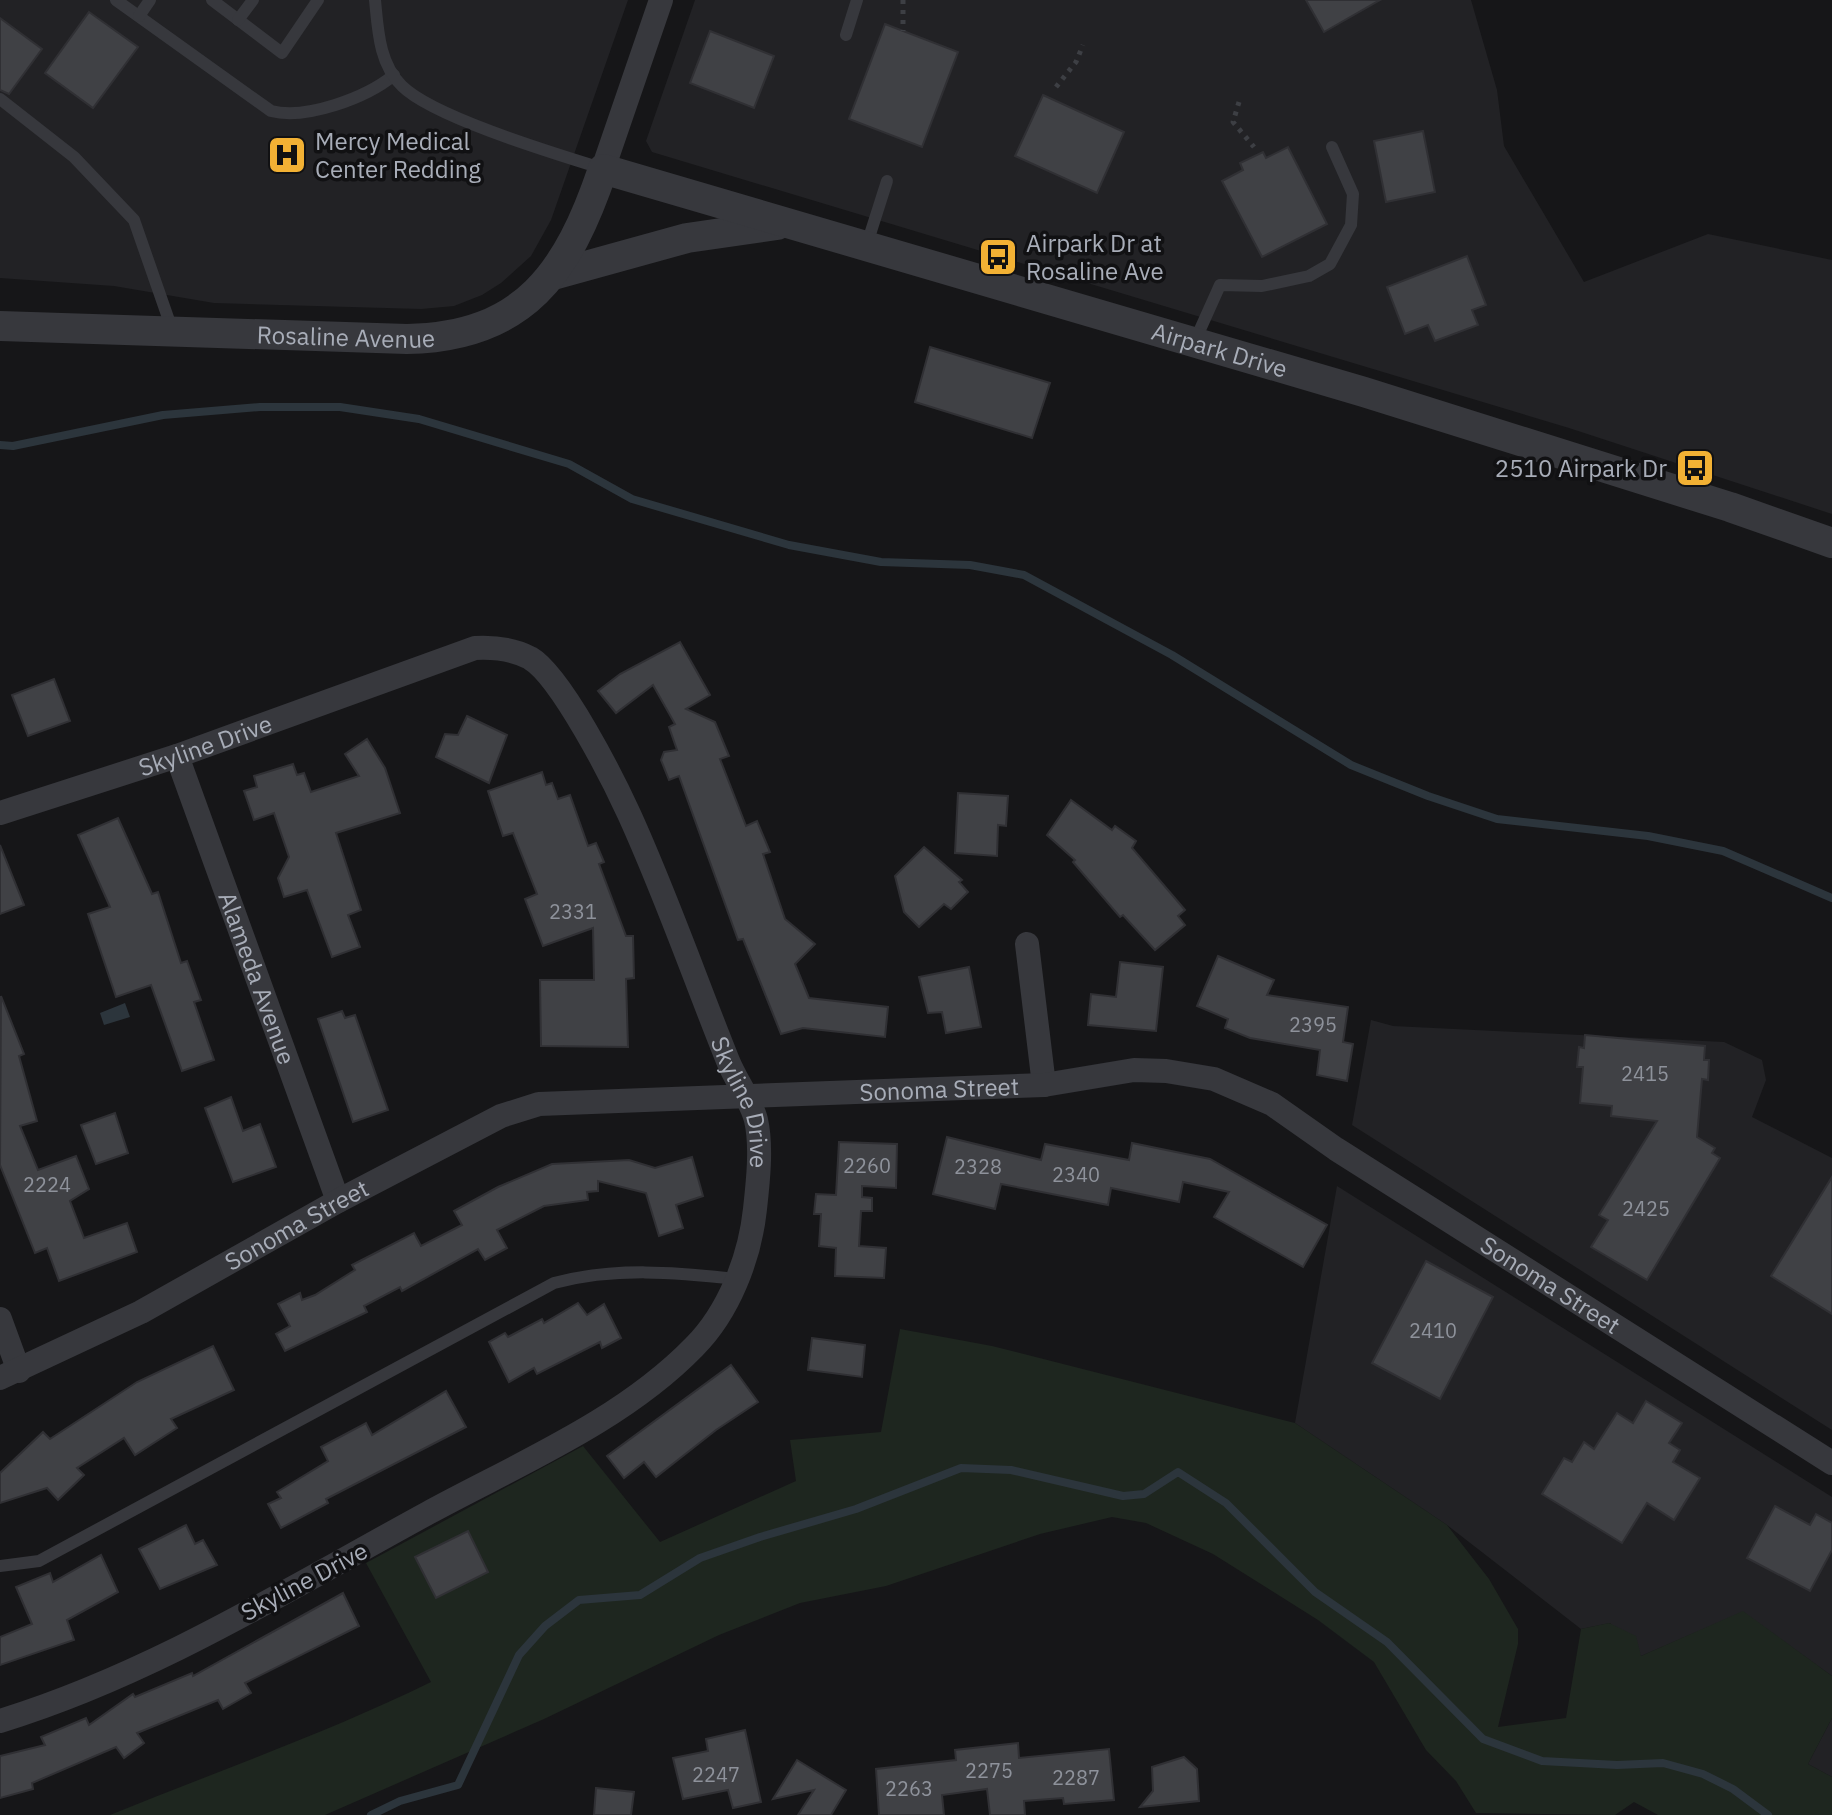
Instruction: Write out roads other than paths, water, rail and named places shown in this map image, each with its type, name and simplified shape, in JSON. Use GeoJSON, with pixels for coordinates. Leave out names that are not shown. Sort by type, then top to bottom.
{"type":"FeatureCollection","features":[{"type":"Feature","properties":{"kind":"street"},"geometry":{"type":"LineString","coordinates":[[603,169],[661,0]]}},
{"type":"Feature","properties":{"kind":"street","name":"Airpark Drive"},"geometry":{"type":"LineString","coordinates":[[603,169],[1531,444],[1776,522],[1832,543]]}},
{"type":"Feature","properties":{"kind":"street","name":"Rosaline Avenue"},"geometry":{"type":"LineString","coordinates":[[0,326],[407,339],[453,337],[484,327],[515,311],[553,275],[570,251],[603,169]]}},
{"type":"Feature","properties":{"kind":"street"},"geometry":{"type":"LineString","coordinates":[[553,275],[687,238],[790,224]]}},
{"type":"Feature","properties":{"kind":"street","name":"Skyline Drive"},"geometry":{"type":"LineString","coordinates":[[0,813],[177,756],[475,648],[505,650],[533,660],[552,678],[617,788],[666,896],[730,1065],[756,1119],[755,1204],[748,1245],[720,1313],[702,1339],[674,1367],[617,1409],[207,1633],[56,1702],[0,1721]]}},
{"type":"Feature","properties":{"kind":"street","name":"Alameda Avenue"},"geometry":{"type":"LineString","coordinates":[[177,756],[338,1201]]}},
{"type":"Feature","properties":{"kind":"street"},"geometry":{"type":"LineString","coordinates":[[1027,944],[1044,1085]]}},
{"type":"Feature","properties":{"kind":"street","name":"Sonoma Street"},"geometry":{"type":"LineString","coordinates":[[9,1374],[141,1312],[338,1201],[519,1108],[593,1100],[746,1098],[1044,1085],[1112,1072],[1166,1071],[1214,1079],[1272,1104],[1336,1149],[1832,1463]]}},
{"type":"Feature","properties":{"kind":"street"},"geometry":{"type":"LineString","coordinates":[[0,1319],[9,1374]]}},
{"type":"Feature","properties":{"kind":"lane"},"geometry":{"type":"LineString","coordinates":[[116,0],[271,111],[291,116],[375,91],[394,75]]}},
{"type":"Feature","properties":{"kind":"lane"},"geometry":{"type":"LineString","coordinates":[[139,16],[150,0]]}},
{"type":"Feature","properties":{"kind":"lane"},"geometry":{"type":"LineString","coordinates":[[212,0],[282,53],[318,0]]}},
{"type":"Feature","properties":{"kind":"lane"},"geometry":{"type":"LineString","coordinates":[[238,20],[253,0]]}},
{"type":"Feature","properties":{"kind":"lane"},"geometry":{"type":"LineString","coordinates":[[375,0],[382,52],[402,87],[432,105],[538,148],[603,169]]}},
{"type":"Feature","properties":{"kind":"lane"},"geometry":{"type":"LineString","coordinates":[[846,35],[857,0]]}},
{"type":"Feature","properties":{"kind":"lane"},"geometry":{"type":"LineString","coordinates":[[0,99],[74,157],[134,220],[173,332]]}},
{"type":"Feature","properties":{"kind":"lane"},"geometry":{"type":"LineString","coordinates":[[1193,345],[1220,285],[1262,286],[1309,276],[1330,264],[1351,225],[1353,194],[1332,147]]}},
{"type":"Feature","properties":{"kind":"lane"},"geometry":{"type":"LineString","coordinates":[[866,247],[887,181]]}},
{"type":"Feature","properties":{"kind":"lane"},"geometry":{"type":"LineString","coordinates":[[0,1566],[39,1561],[554,1283],[581,1276],[670,1271],[736,1279]]}},
{"type":"Feature","properties":{"kind":"waterway"},"geometry":{"type":"LineString","coordinates":[[0,445],[13,446],[163,415],[260,407],[340,407],[419,419],[569,464],[632,499],[789,545],[881,562],[970,565],[1024,575],[1172,655],[1351,765],[1428,796],[1497,819],[1648,836],[1723,851],[1832,898]]}},
{"type":"Feature","properties":{"kind":"waterway"},"geometry":{"type":"LineString","coordinates":[[371,1815],[400,1801],[458,1785],[519,1655],[545,1626],[579,1600],[640,1595],[700,1558],[856,1509],[961,1468],[1011,1470],[1123,1496],[1144,1494],[1178,1472],[1226,1503],[1315,1592],[1387,1642],[1483,1739],[1542,1761],[1617,1765],[1663,1763],[1703,1774],[1733,1789],[1768,1815]]}},
{"type":"Feature","properties":{"kind":"place","name":"Mercy Medical Center Redding"},"geometry":{"type":"Point","coordinates":[287,155]}},
{"type":"Feature","properties":{"kind":"place","name":"Airpark Dr at Rosaline Ave"},"geometry":{"type":"Point","coordinates":[998,257]}},
{"type":"Feature","properties":{"kind":"place","name":"2510 Airpark Dr"},"geometry":{"type":"Point","coordinates":[1695,468]}}]}
